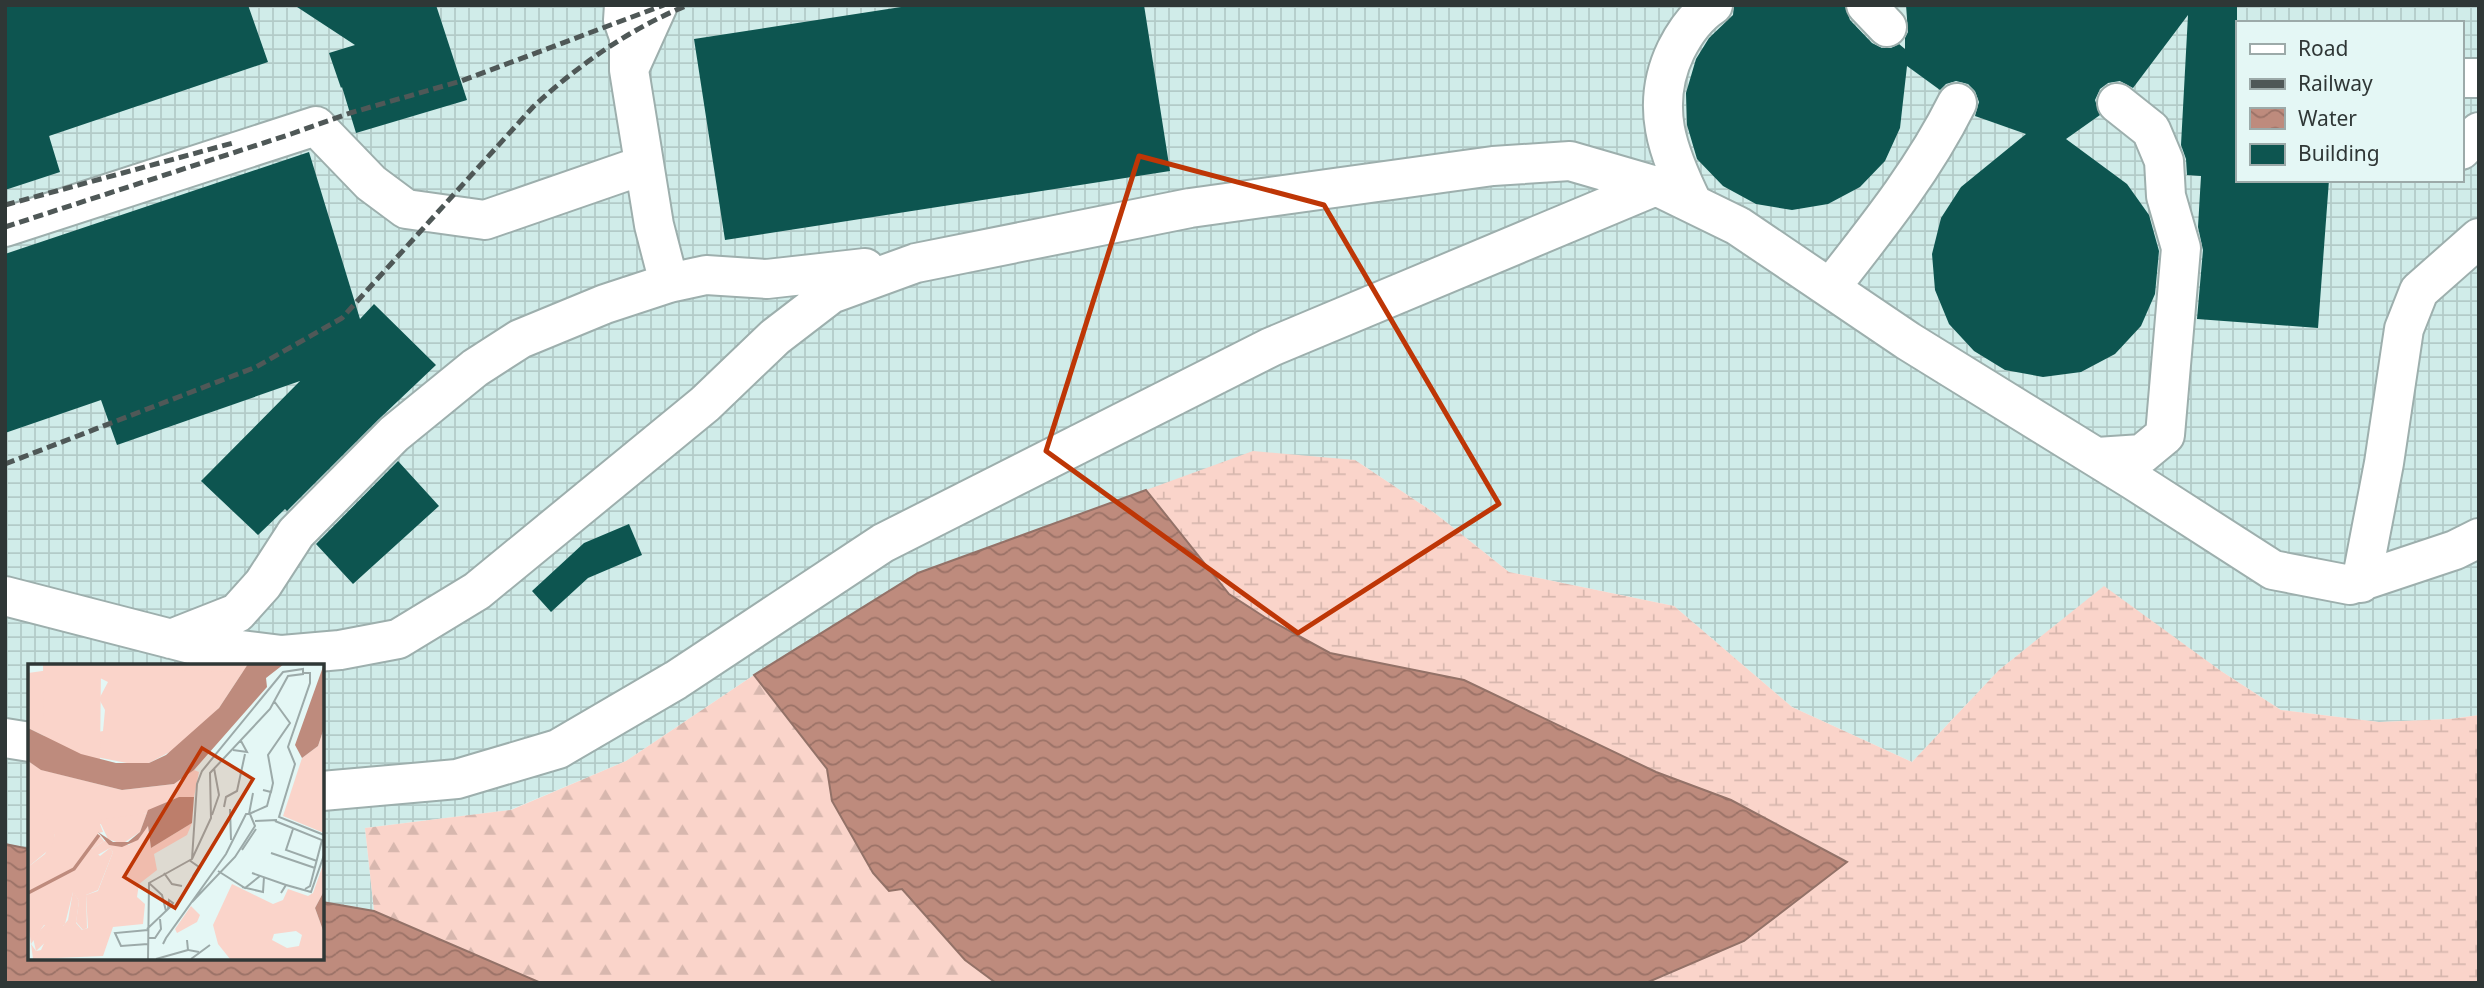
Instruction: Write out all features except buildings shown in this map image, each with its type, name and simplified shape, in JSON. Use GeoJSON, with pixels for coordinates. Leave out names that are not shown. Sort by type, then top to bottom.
{"type":"FeatureCollection","features":[{"type":"Feature","properties":{"kind":"lane"},"geometry":{"type":"LineString","coordinates":[[624,5],[623,20],[629,37],[629,70],[644,166],[654,225],[669,282]]}},
{"type":"Feature","properties":{"kind":"lane"},"geometry":{"type":"LineString","coordinates":[[629,70],[658,5]]}},
{"type":"Feature","properties":{"kind":"lane"},"geometry":{"type":"LineString","coordinates":[[1693,204],[1673,163],[1663,124],[1662,92],[1671,60],[1684,34],[1703,12],[1713,5]]}},
{"type":"Feature","properties":{"kind":"lane"},"geometry":{"type":"LineString","coordinates":[[1830,288],[1894,206],[1937,143],[1957,103]]}},
{"type":"Feature","properties":{"kind":"lane"},"geometry":{"type":"LineString","coordinates":[[2097,457],[2142,453],[2165,435],[2181,248],[2166,196],[2164,161],[2151,130],[2117,103]]}},
{"type":"Feature","properties":{"kind":"lane"},"geometry":{"type":"LineString","coordinates":[[5,227],[316,126],[371,183],[406,209],[485,220],[644,166]]}},
{"type":"Feature","properties":{"kind":"lane"},"geometry":{"type":"LineString","coordinates":[[2463,148],[2479,132]]}},
{"type":"Feature","properties":{"kind":"lane"},"geometry":{"type":"LineString","coordinates":[[171,639],[237,613],[263,584],[296,533],[394,434],[475,368],[520,339],[605,304],[669,282],[706,275],[767,278],[916,263],[1190,208],[1493,166],[1570,161],[1656,186],[1738,226],[1908,341],[2097,457],[2273,570],[2350,585],[2455,550],[2479,538]]}},
{"type":"Feature","properties":{"kind":"lane"},"geometry":{"type":"LineString","coordinates":[[324,791],[457,779],[558,749],[676,680],[883,543],[1272,348],[1656,186]]}},
{"type":"Feature","properties":{"kind":"lane"},"geometry":{"type":"LineString","coordinates":[[2361,583],[2384,463],[2404,328],[2419,291],[2479,238]]}},
{"type":"Feature","properties":{"kind":"lane"},"geometry":{"type":"LineString","coordinates":[[5,596],[191,644],[282,655],[340,650],[398,639],[477,591],[705,404],[775,337],[831,293],[916,263]]}},
{"type":"Feature","properties":{"kind":"lane"},"geometry":{"type":"LineString","coordinates":[[237,613],[237,629],[247,643],[282,655]]}},
{"type":"Feature","properties":{"kind":"lane"},"geometry":{"type":"LineString","coordinates":[[5,738],[28,742]]}},
{"type":"Feature","properties":{"kind":"highlighted area"},"geometry":{"type":"Polygon","coordinates":[[[1139,156],[1324,205],[1499,504],[1298,633],[1046,451],[1139,156]]]}},
{"type":"Feature","properties":{"kind":"shaded area"},"geometry":{"type":"Polygon","coordinates":[[[5,5],[2479,5],[2479,715],[2379,722],[2281,710],[2221,671],[2104,587],[1999,670],[1912,762],[1792,707],[1674,606],[1509,572],[1436,514],[1355,460],[918,573],[754,675],[626,761],[510,810],[365,828],[374,911],[324,902],[324,664],[28,664],[28,849],[5,844],[5,5]]]}},
{"type":"Feature","properties":{"kind":"green space"},"geometry":{"type":"Polygon","coordinates":[[[1253,451],[1355,460],[1436,514],[1509,572],[1674,606],[1792,707],[1912,762],[1999,670],[2104,586],[2221,671],[2281,710],[2379,722],[2479,715],[2479,983],[1646,983],[1744,941],[1847,861],[1731,800],[1656,772],[1464,680],[1330,653],[1229,594],[1146,490],[1253,451]]]}},
{"type":"Feature","properties":{"kind":"green space"},"geometry":{"type":"Polygon","coordinates":[[[754,675],[827,770],[832,801],[873,873],[889,891],[902,889],[965,960],[996,983],[541,983],[374,911],[365,828],[511,810],[626,761],[754,675]]]}},
{"type":"Feature","properties":{"kind":"water"},"geometry":{"type":"Polygon","coordinates":[[[1146,490],[1229,594],[1330,653],[1464,680],[1656,772],[1731,800],[1847,862],[1744,941],[1646,983],[996,983],[965,960],[902,889],[889,891],[873,873],[832,801],[827,769],[754,675],[918,573],[1146,490]]]}},
{"type":"Feature","properties":{"kind":"water"},"geometry":{"type":"Polygon","coordinates":[[[5,844],[28,849],[28,960],[324,960],[324,902],[374,911],[541,983],[5,983],[5,844]]]}},
{"type":"Feature","properties":{"kind":"railway"},"geometry":{"type":"LineString","coordinates":[[5,227],[350,113],[461,81],[664,5]]}},
{"type":"Feature","properties":{"kind":"railway"},"geometry":{"type":"LineString","coordinates":[[5,464],[256,367],[342,318],[533,107],[606,49],[646,25],[688,5]]}},
{"type":"Feature","properties":{"kind":"railway"},"geometry":{"type":"LineString","coordinates":[[5,205],[233,143]]}}]}
